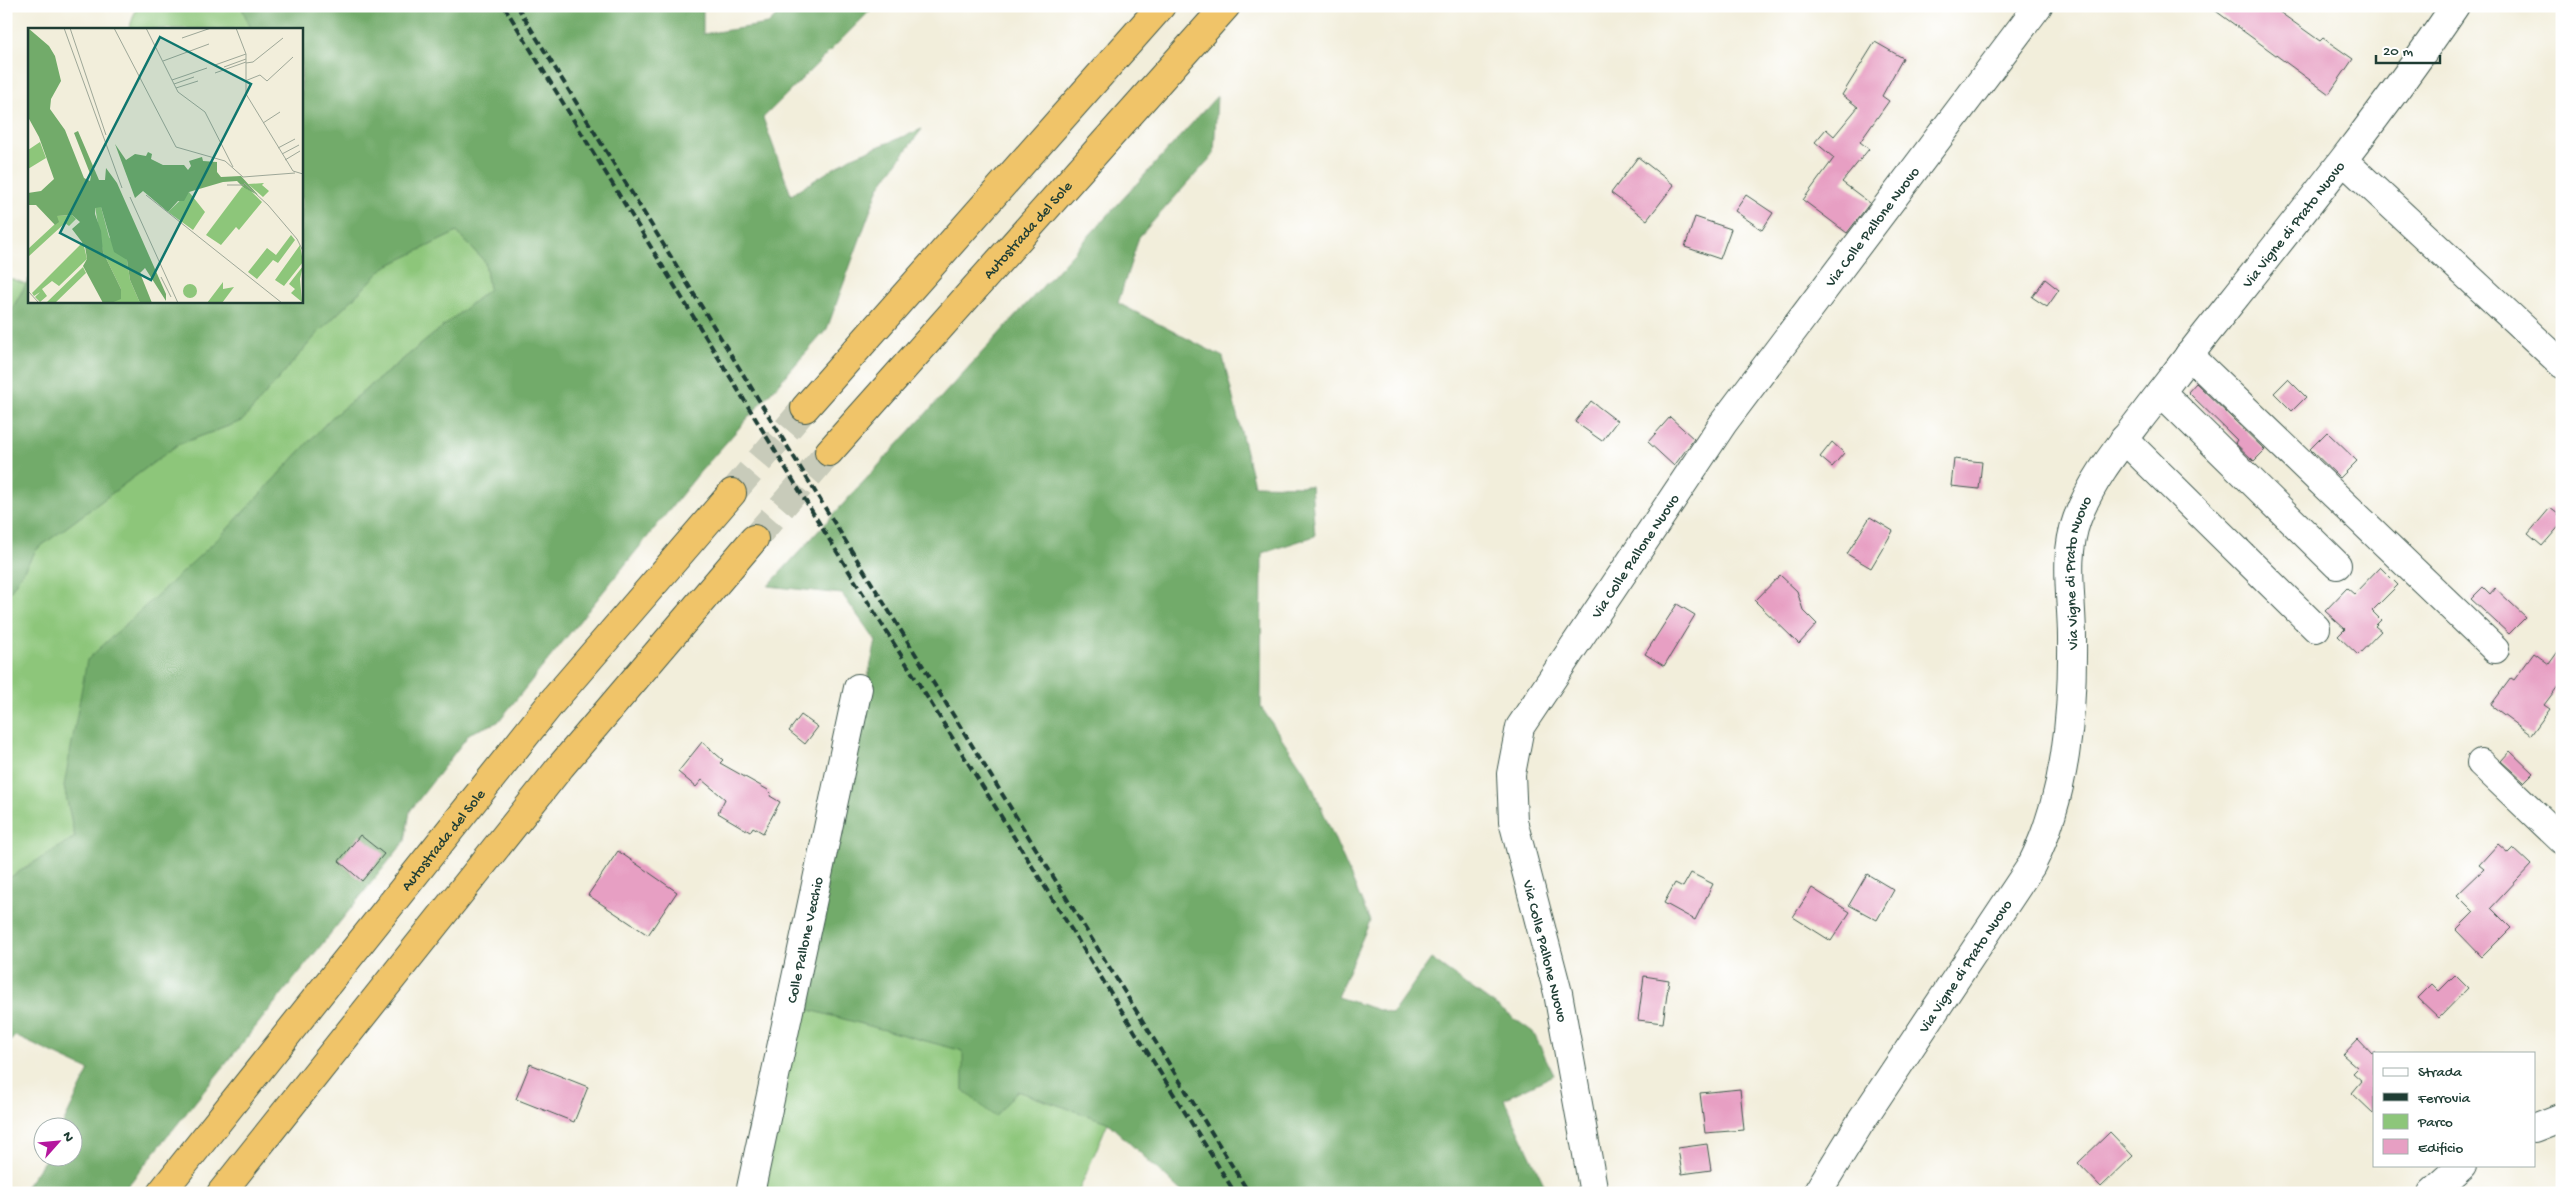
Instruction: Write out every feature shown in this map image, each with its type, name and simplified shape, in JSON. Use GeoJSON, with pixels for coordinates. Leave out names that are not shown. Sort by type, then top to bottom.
{"type":"FeatureCollection","features":[{"type":"Feature","properties":{"kind":"highway"},"geometry":{"type":"LineString","coordinates":[[805,408],[1161,6]]}},
{"type":"Feature","properties":{"kind":"highway","name":"Autostrada del Sole"},"geometry":{"type":"LineString","coordinates":[[829,452],[1226,6]]}},
{"type":"Feature","properties":{"kind":"highway","name":"Autostrada del Sole"},"geometry":{"type":"LineString","coordinates":[[161,1193],[552,702],[732,493]]}},
{"type":"Feature","properties":{"kind":"highway"},"geometry":{"type":"LineString","coordinates":[[221,1193],[561,766],[754,539]]}},
{"type":"Feature","properties":{"kind":"street","name":"Via Colle Pallone Nuovo"},"geometry":{"type":"LineString","coordinates":[[1594,1193],[1558,993],[1513,821],[1511,774],[1520,727],[1724,422],[2038,6]]}},
{"type":"Feature","properties":{"kind":"street","name":"Via Vigne di Prato Nuovo"},"geometry":{"type":"LineString","coordinates":[[1817,1193],[1865,1115],[2032,866],[2040,849],[2052,814],[2068,730],[2072,667],[2069,556],[2076,522],[2089,493],[2105,464],[2189,355],[2344,161],[2455,6]]}},
{"type":"Feature","properties":{"kind":"street"},"geometry":{"type":"LineString","coordinates":[[2344,161],[2562,364]]}},
{"type":"Feature","properties":{"kind":"street"},"geometry":{"type":"LineString","coordinates":[[2189,355],[2495,649]]}},
{"type":"Feature","properties":{"kind":"street"},"geometry":{"type":"LineString","coordinates":[[2161,392],[2337,565]]}},
{"type":"Feature","properties":{"kind":"street"},"geometry":{"type":"LineString","coordinates":[[2124,440],[2316,628]]}},
{"type":"Feature","properties":{"kind":"street","name":"Colle Pallone Vecchio"},"geometry":{"type":"LineString","coordinates":[[750,1193],[858,688]]}},
{"type":"Feature","properties":{"kind":"street"},"geometry":{"type":"LineString","coordinates":[[2481,763],[2562,840]]}},
{"type":"Feature","properties":{"kind":"street"},"geometry":{"type":"LineString","coordinates":[[2536,1127],[2562,1117]]}},
{"type":"Feature","properties":{"kind":"street"},"geometry":{"type":"LineString","coordinates":[[2432,1193],[2462,1166]]}},
{"type":"Feature","properties":{"kind":"green space"},"geometry":{"type":"Polygon","coordinates":[[[137,6],[241,6],[252,26],[251,28],[129,28],[137,6]]]}},
{"type":"Feature","properties":{"kind":"green space"},"geometry":{"type":"Polygon","coordinates":[[[241,6],[703,6],[703,34],[768,24],[786,6],[875,6],[763,118],[791,195],[850,158],[922,129],[879,187],[827,329],[700,472],[498,722],[470,733],[410,811],[405,841],[122,1193],[21,1193],[40,1166],[82,1166],[82,1116],[67,1116],[89,1070],[15,1036],[6,1046],[6,880],[75,837],[64,786],[87,660],[221,536],[331,418],[489,289],[485,262],[457,232],[385,267],[318,333],[242,421],[177,445],[37,549],[6,598],[6,320],[28,281],[28,302],[302,302],[302,28],[251,28],[241,6]]]}},
{"type":"Feature","properties":{"kind":"green space"},"geometry":{"type":"Polygon","coordinates":[[[1217,96],[1214,154],[1139,237],[1118,303],[1223,357],[1254,485],[1311,486],[1315,536],[1262,553],[1261,707],[1308,777],[1370,921],[1337,997],[1392,1014],[1431,959],[1533,1032],[1554,1075],[1504,1099],[1548,1193],[1183,1193],[1107,1122],[1017,1091],[995,1117],[963,1090],[963,1051],[795,1006],[876,641],[842,594],[768,586],[1217,96]]]}},
{"type":"Feature","properties":{"kind":"green space"},"geometry":{"type":"Polygon","coordinates":[[[457,232],[485,262],[489,289],[331,418],[221,536],[64,786],[75,837],[6,880],[6,598],[37,549],[177,445],[242,421],[318,333],[385,267],[457,232]]]}},
{"type":"Feature","properties":{"kind":"green space"},"geometry":{"type":"Polygon","coordinates":[[[6,277],[26,284],[6,320],[6,277]]]}},
{"type":"Feature","properties":{"kind":"green space"},"geometry":{"type":"Polygon","coordinates":[[[795,1006],[964,1051],[963,1090],[1017,1091],[1108,1122],[1078,1193],[764,1193],[795,1006]]]}},
{"type":"Feature","properties":{"kind":"building"},"geometry":{"type":"Polygon","coordinates":[[[2209,6],[2271,6],[2320,41],[2323,38],[2353,59],[2329,94],[2209,6]]]}},
{"type":"Feature","properties":{"kind":"building"},"geometry":{"type":"Polygon","coordinates":[[[1875,42],[1903,58],[1882,96],[1889,101],[1860,142],[1869,149],[1842,182],[1870,203],[1847,233],[1803,200],[1834,158],[1815,142],[1826,129],[1834,136],[1858,107],[1842,95],[1875,42]]]}},
{"type":"Feature","properties":{"kind":"building"},"geometry":{"type":"Polygon","coordinates":[[[1638,157],[1674,185],[1647,220],[1611,193],[1638,157]]]}},
{"type":"Feature","properties":{"kind":"building"},"geometry":{"type":"Polygon","coordinates":[[[1746,195],[1773,213],[1762,230],[1735,211],[1746,195]]]}},
{"type":"Feature","properties":{"kind":"building"},"geometry":{"type":"Polygon","coordinates":[[[1695,217],[1731,229],[1720,259],[1685,247],[1695,217]]]}},
{"type":"Feature","properties":{"kind":"building"},"geometry":{"type":"Polygon","coordinates":[[[2045,279],[2059,290],[2047,307],[2032,297],[2045,279]]]}},
{"type":"Feature","properties":{"kind":"building"},"geometry":{"type":"Polygon","coordinates":[[[2288,379],[2306,397],[2292,411],[2274,393],[2288,379]]]}},
{"type":"Feature","properties":{"kind":"building"},"geometry":{"type":"Polygon","coordinates":[[[2196,383],[2265,450],[2254,461],[2235,443],[2237,440],[2188,392],[2196,383]]]}},
{"type":"Feature","properties":{"kind":"building"},"geometry":{"type":"Polygon","coordinates":[[[1591,401],[1617,421],[1602,441],[1575,422],[1591,401]]]}},
{"type":"Feature","properties":{"kind":"building"},"geometry":{"type":"Polygon","coordinates":[[[1670,417],[1694,439],[1674,466],[1648,442],[1670,417]]]}},
{"type":"Feature","properties":{"kind":"building"},"geometry":{"type":"Polygon","coordinates":[[[2327,432],[2357,461],[2340,478],[2310,449],[2327,432]]]}},
{"type":"Feature","properties":{"kind":"building"},"geometry":{"type":"Polygon","coordinates":[[[1832,442],[1844,453],[1832,467],[1820,457],[1832,442]]]}},
{"type":"Feature","properties":{"kind":"building"},"geometry":{"type":"Polygon","coordinates":[[[1954,459],[1982,462],[1979,489],[1951,486],[1954,459]]]}},
{"type":"Feature","properties":{"kind":"building"},"geometry":{"type":"Polygon","coordinates":[[[2550,508],[2562,517],[2562,523],[2542,546],[2528,534],[2550,508]]]}},
{"type":"Feature","properties":{"kind":"building"},"geometry":{"type":"Polygon","coordinates":[[[1870,517],[1893,531],[1871,568],[1847,554],[1870,517]]]}},
{"type":"Feature","properties":{"kind":"building"},"geometry":{"type":"Polygon","coordinates":[[[2380,567],[2398,585],[2372,611],[2381,620],[2375,626],[2381,631],[2358,655],[2338,636],[2345,629],[2325,611],[2347,588],[2354,594],[2380,567]]]}},
{"type":"Feature","properties":{"kind":"building"},"geometry":{"type":"Polygon","coordinates":[[[1780,575],[1797,591],[1803,610],[1817,624],[1799,644],[1755,601],[1780,575]]]}},
{"type":"Feature","properties":{"kind":"building"},"geometry":{"type":"Polygon","coordinates":[[[2483,587],[2490,594],[2495,588],[2526,617],[2509,634],[2471,599],[2483,587]]]}},
{"type":"Feature","properties":{"kind":"building"},"geometry":{"type":"Polygon","coordinates":[[[1677,604],[1695,615],[1664,666],[1645,654],[1677,604]]]}},
{"type":"Feature","properties":{"kind":"building"},"geometry":{"type":"Polygon","coordinates":[[[2562,646],[2562,681],[2544,705],[2550,709],[2531,735],[2491,705],[2511,678],[2514,680],[2534,653],[2549,664],[2562,646]]]}},
{"type":"Feature","properties":{"kind":"building"},"geometry":{"type":"Polygon","coordinates":[[[801,715],[818,727],[805,744],[789,731],[801,715]]]}},
{"type":"Feature","properties":{"kind":"building"},"geometry":{"type":"Polygon","coordinates":[[[702,742],[723,760],[720,763],[768,790],[771,793],[770,796],[780,802],[763,833],[753,827],[750,832],[718,813],[725,799],[702,780],[696,787],[678,772],[702,742]]]}},
{"type":"Feature","properties":{"kind":"building"},"geometry":{"type":"Polygon","coordinates":[[[2510,751],[2533,773],[2524,782],[2501,761],[2510,751]]]}},
{"type":"Feature","properties":{"kind":"building"},"geometry":{"type":"Polygon","coordinates":[[[360,835],[384,854],[362,881],[339,861],[360,835]]]}},
{"type":"Feature","properties":{"kind":"building"},"geometry":{"type":"Polygon","coordinates":[[[2498,844],[2508,853],[2513,848],[2531,865],[2491,908],[2511,928],[2482,957],[2456,930],[2474,912],[2457,895],[2484,869],[2479,865],[2498,844]]]}},
{"type":"Feature","properties":{"kind":"building"},"geometry":{"type":"Polygon","coordinates":[[[618,851],[677,892],[648,935],[588,895],[618,851]]]}},
{"type":"Feature","properties":{"kind":"building"},"geometry":{"type":"Polygon","coordinates":[[[1691,873],[1713,884],[1695,920],[1664,903],[1675,883],[1683,887],[1691,873]]]}},
{"type":"Feature","properties":{"kind":"building"},"geometry":{"type":"Polygon","coordinates":[[[1867,874],[1894,890],[1877,920],[1849,905],[1867,874]]]}},
{"type":"Feature","properties":{"kind":"building"},"geometry":{"type":"Polygon","coordinates":[[[1812,888],[1850,912],[1831,941],[1793,917],[1812,888]]]}},
{"type":"Feature","properties":{"kind":"building"},"geometry":{"type":"Polygon","coordinates":[[[2455,975],[2468,988],[2439,1018],[2418,998],[2432,984],[2439,991],[2455,975]]]}},
{"type":"Feature","properties":{"kind":"building"},"geometry":{"type":"Polygon","coordinates":[[[1644,976],[1669,980],[1663,1023],[1638,1020],[1644,976]]]}},
{"type":"Feature","properties":{"kind":"building"},"geometry":{"type":"Polygon","coordinates":[[[2358,1039],[2373,1053],[2373,1113],[2352,1093],[2362,1081],[2353,1073],[2358,1068],[2343,1055],[2358,1039]]]}},
{"type":"Feature","properties":{"kind":"building"},"geometry":{"type":"Polygon","coordinates":[[[530,1064],[588,1087],[574,1122],[516,1099],[530,1064]]]}},
{"type":"Feature","properties":{"kind":"building"},"geometry":{"type":"Polygon","coordinates":[[[1740,1089],[1744,1130],[1705,1133],[1700,1093],[1740,1089]]]}},
{"type":"Feature","properties":{"kind":"building"},"geometry":{"type":"Polygon","coordinates":[[[2110,1132],[2133,1156],[2101,1187],[2078,1163],[2110,1132]]]}},
{"type":"Feature","properties":{"kind":"building"},"geometry":{"type":"Polygon","coordinates":[[[1707,1144],[1711,1170],[1682,1174],[1678,1148],[1707,1144]]]}},
{"type":"Feature","properties":{"kind":"tunnel"},"geometry":{"type":"LineString","coordinates":[[732,493],[805,408]]}},
{"type":"Feature","properties":{"kind":"tunnel"},"geometry":{"type":"LineString","coordinates":[[754,539],[829,452]]}},
{"type":"Feature","properties":{"kind":"railway"},"geometry":{"type":"LineString","coordinates":[[504,6],[824,531],[1235,1193]]}},
{"type":"Feature","properties":{"kind":"railway"},"geometry":{"type":"LineString","coordinates":[[517,6],[1249,1193]]}}]}
